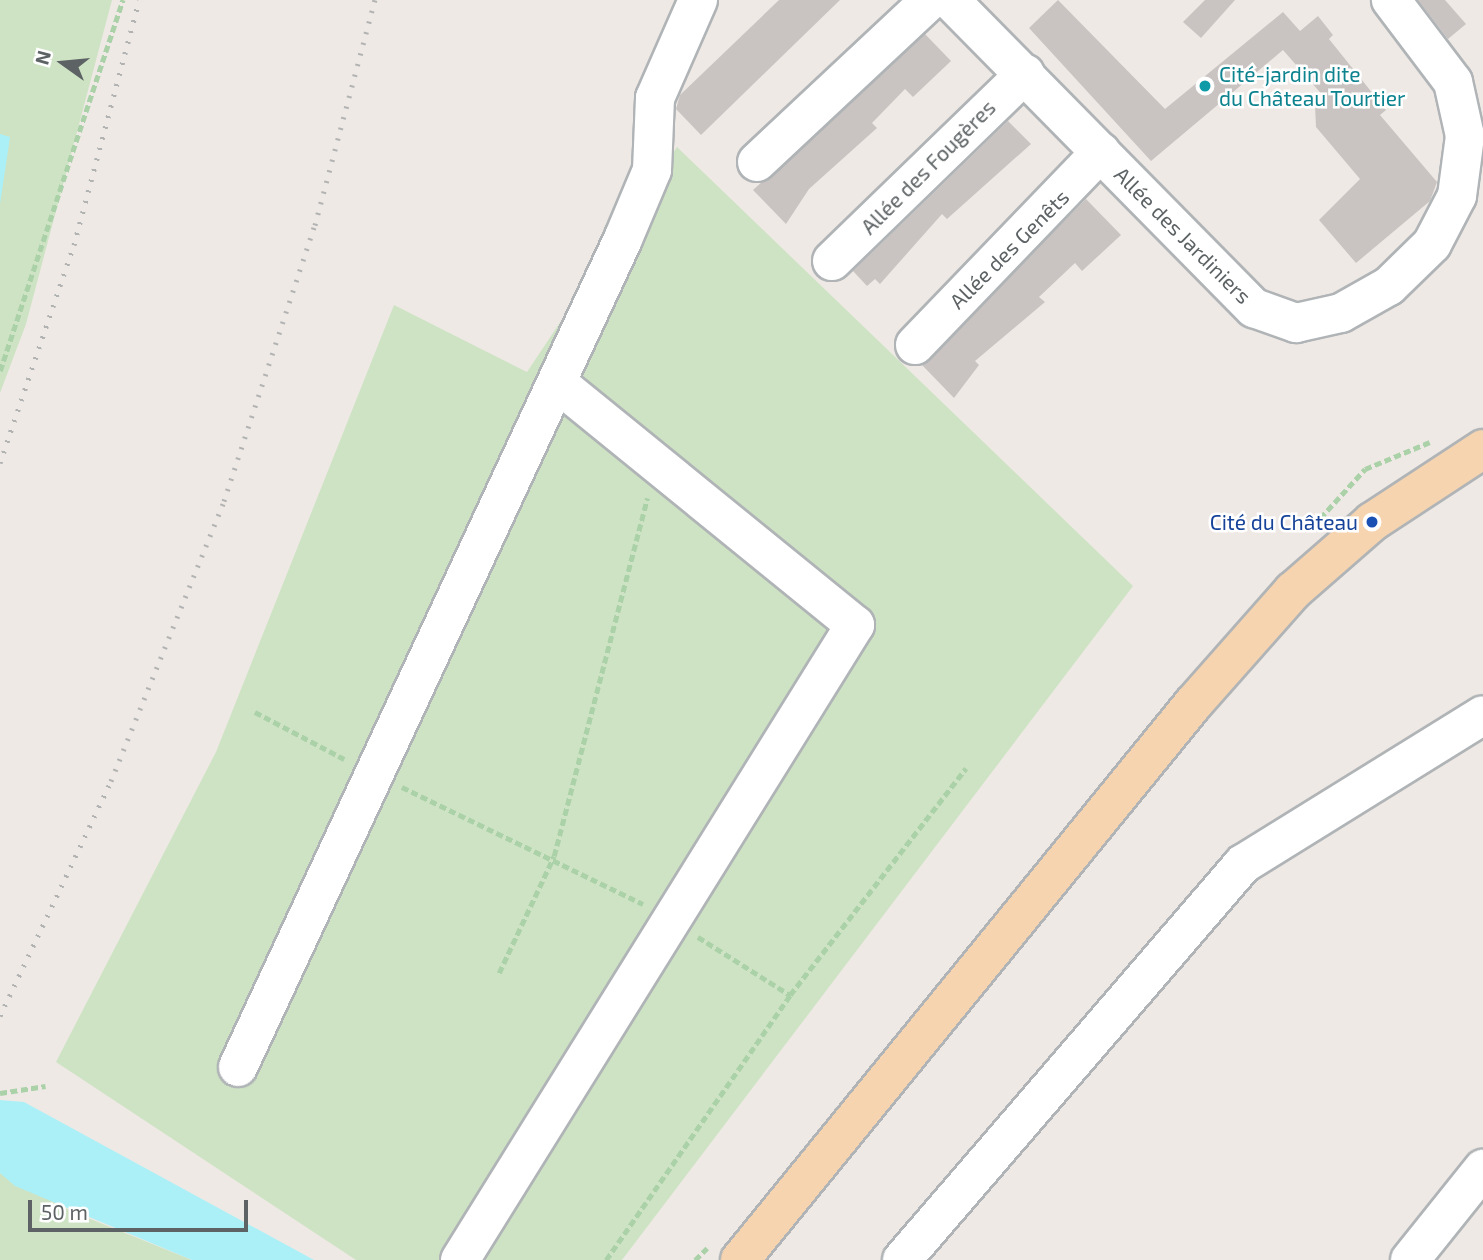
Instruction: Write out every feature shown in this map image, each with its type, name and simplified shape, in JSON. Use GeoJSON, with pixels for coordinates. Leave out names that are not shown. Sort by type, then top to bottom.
{"type":"FeatureCollection","features":[{"type":"Feature","properties":{"kind":"main road"},"geometry":{"type":"LineString","coordinates":[[740,1260],[1285,600],[1372,522],[1483,449]]}},
{"type":"Feature","properties":{"kind":"street"},"geometry":{"type":"LineString","coordinates":[[238,1067],[558,384],[652,170],[655,98],[698,0]]}},
{"type":"Feature","properties":{"kind":"street"},"geometry":{"type":"LineString","coordinates":[[757,162],[930,0]]}},
{"type":"Feature","properties":{"kind":"street","name":"Allée des Jardiniers"},"geometry":{"type":"LineString","coordinates":[[950,0],[1267,317],[1306,321],[1365,303],[1432,244],[1448,218],[1464,168],[1462,108],[1453,82],[1391,0]]}},
{"type":"Feature","properties":{"kind":"street","name":"Allée des Fougères"},"geometry":{"type":"LineString","coordinates":[[832,261],[1025,74]]}},
{"type":"Feature","properties":{"kind":"street","name":"Allée des Genêts"},"geometry":{"type":"LineString","coordinates":[[915,345],[1101,152]]}},
{"type":"Feature","properties":{"kind":"street"},"geometry":{"type":"LineString","coordinates":[[460,1260],[855,625],[655,466],[558,384]]}},
{"type":"Feature","properties":{"kind":"street"},"geometry":{"type":"LineString","coordinates":[[902,1260],[1243,863],[1483,715]]}},
{"type":"Feature","properties":{"kind":"street"},"geometry":{"type":"LineString","coordinates":[[1410,1260],[1483,1169]]}},
{"type":"Feature","properties":{"kind":"path"},"geometry":{"type":"LineString","coordinates":[[0,371],[123,0]]}},
{"type":"Feature","properties":{"kind":"path"},"geometry":{"type":"LineString","coordinates":[[499,973],[554,856],[655,466]]}},
{"type":"Feature","properties":{"kind":"path"},"geometry":{"type":"LineString","coordinates":[[255,712],[374,775],[554,856],[670,919],[790,995]]}},
{"type":"Feature","properties":{"kind":"path"},"geometry":{"type":"LineString","coordinates":[[606,1260],[790,995],[966,768]]}},
{"type":"Feature","properties":{"kind":"path"},"geometry":{"type":"LineString","coordinates":[[0,1093],[45,1086]]}},
{"type":"Feature","properties":{"kind":"green space"},"geometry":{"type":"Polygon","coordinates":[[[0,0],[112,0],[26,324],[0,393],[0,0]]]}},
{"type":"Feature","properties":{"kind":"green space"},"geometry":{"type":"Polygon","coordinates":[[[677,147],[1133,586],[622,1260],[356,1260],[56,1062],[216,752],[394,305],[527,372],[677,147]]]}},
{"type":"Feature","properties":{"kind":"green space"},"geometry":{"type":"Polygon","coordinates":[[[0,1173],[73,1212],[192,1260],[0,1260],[0,1173]]]}},
{"type":"Feature","properties":{"kind":"water"},"geometry":{"type":"Polygon","coordinates":[[[0,134],[10,137],[0,204],[0,134]]]}},
{"type":"Feature","properties":{"kind":"water"},"geometry":{"type":"Polygon","coordinates":[[[0,1100],[24,1102],[314,1260],[192,1260],[15,1186],[0,1173],[0,1100]]]}},
{"type":"Feature","properties":{"kind":"building"},"geometry":{"type":"Polygon","coordinates":[[[779,0],[840,0],[701,135],[676,109],[680,95],[779,0]]]}},
{"type":"Feature","properties":{"kind":"building"},"geometry":{"type":"Polygon","coordinates":[[[1058,0],[1165,109],[1283,12],[1300,31],[1318,16],[1333,35],[1329,39],[1386,110],[1380,115],[1437,182],[1430,201],[1356,263],[1319,220],[1360,179],[1316,127],[1315,106],[1325,98],[1283,50],[1151,161],[1029,28],[1058,0]]]}},
{"type":"Feature","properties":{"kind":"building"},"geometry":{"type":"Polygon","coordinates":[[[1205,0],[1235,0],[1201,38],[1183,22],[1205,0]]]}},
{"type":"Feature","properties":{"kind":"building"},"geometry":{"type":"Polygon","coordinates":[[[1418,0],[1445,0],[1466,24],[1448,39],[1418,0]]]}},
{"type":"Feature","properties":{"kind":"building"},"geometry":{"type":"Polygon","coordinates":[[[925,34],[951,61],[913,97],[905,89],[872,123],[877,128],[809,189],[786,224],[753,190],[925,34]]]}},
{"type":"Feature","properties":{"kind":"building"},"geometry":{"type":"Polygon","coordinates":[[[1008,121],[1031,144],[947,219],[942,214],[880,284],[875,279],[867,286],[853,271],[1008,121]]]}},
{"type":"Feature","properties":{"kind":"building"},"geometry":{"type":"Polygon","coordinates":[[[1086,199],[1121,235],[1082,271],[1075,263],[1039,297],[1045,302],[975,361],[979,365],[954,398],[922,365],[1086,199]]]}},
{"type":"Feature","properties":{"kind":"railway"},"geometry":{"type":"LineString","coordinates":[[0,463],[74,245],[139,0]]}},
{"type":"Feature","properties":{"kind":"railway"},"geometry":{"type":"LineString","coordinates":[[0,1016],[111,781],[224,501],[315,225],[375,0]]}},
{"type":"Feature","properties":{"kind":"place","name":"Cité-jardin dite du Château Tourtier"},"geometry":{"type":"Point","coordinates":[1205,86]}},
{"type":"Feature","properties":{"kind":"place","name":"Cité du Château"},"geometry":{"type":"Point","coordinates":[1372,522]}}]}
